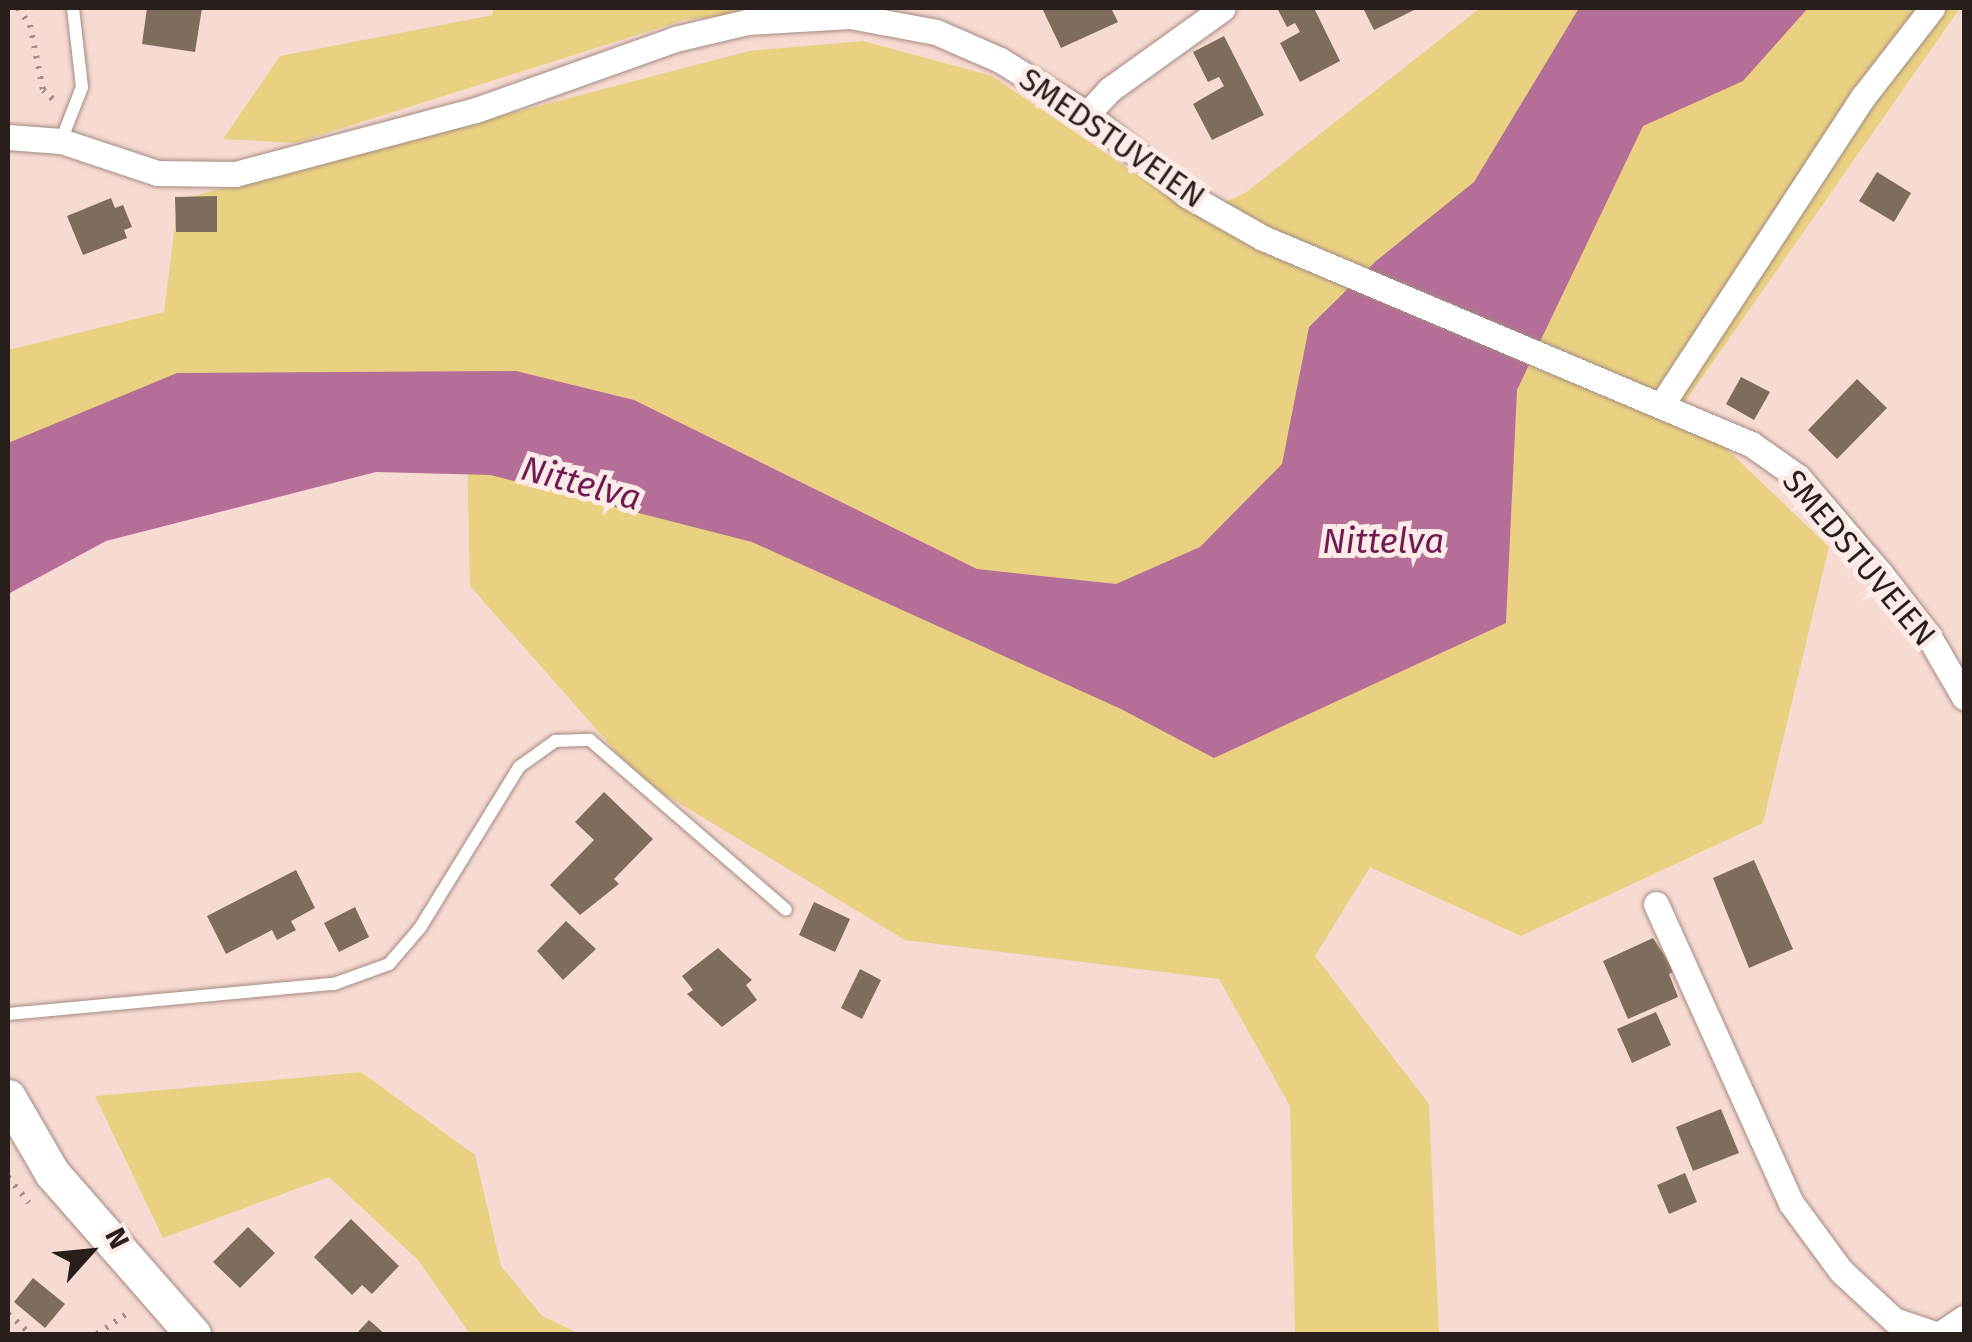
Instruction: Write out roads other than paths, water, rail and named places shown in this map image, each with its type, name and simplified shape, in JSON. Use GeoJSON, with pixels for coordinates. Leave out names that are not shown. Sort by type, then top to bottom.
{"type":"FeatureCollection","features":[{"type":"Feature","properties":{"kind":"main road"},"geometry":{"type":"LineString","coordinates":[[8,1097],[52,1173],[193,1334]]}},
{"type":"Feature","properties":{"kind":"street"},"geometry":{"type":"LineString","coordinates":[[1088,114],[1109,90],[1223,8]]}},
{"type":"Feature","properties":{"kind":"street"},"geometry":{"type":"LineString","coordinates":[[1662,404],[1862,97],[1932,8]]}},
{"type":"Feature","properties":{"kind":"street","name":"SMEDSTUVEIEN"},"geometry":{"type":"LineString","coordinates":[[8,137],[61,141],[157,172],[235,174],[476,110],[675,39],[746,22],[850,16],[936,32],[1000,60],[1088,114],[1188,194],[1340,274],[1636,392],[1752,444],[1798,477],[1928,635],[1964,698]]}},
{"type":"Feature","properties":{"kind":"street"},"geometry":{"type":"LineString","coordinates":[[1656,904],[1791,1202],[1841,1272],[1894,1320],[1937,1334],[1964,1318]]}},
{"type":"Feature","properties":{"kind":"lane"},"geometry":{"type":"LineString","coordinates":[[61,141],[74,109],[83,65],[73,8]]}},
{"type":"Feature","properties":{"kind":"lane"},"geometry":{"type":"LineString","coordinates":[[8,1014],[334,984],[390,964],[420,928],[519,768],[555,742],[590,740],[786,910]]}},
{"type":"Feature","properties":{"kind":"water","name":"Nittelva"},"geometry":{"type":"Polygon","coordinates":[[[1579,8],[1808,8],[1743,81],[1643,126],[1517,390],[1506,623],[1214,758],[1121,709],[752,542],[490,475],[376,472],[106,541],[8,594],[8,443],[177,373],[516,371],[634,400],[977,569],[1116,584],[1200,547],[1282,464],[1309,327],[1376,261],[1474,182],[1579,8]]]}}]}
